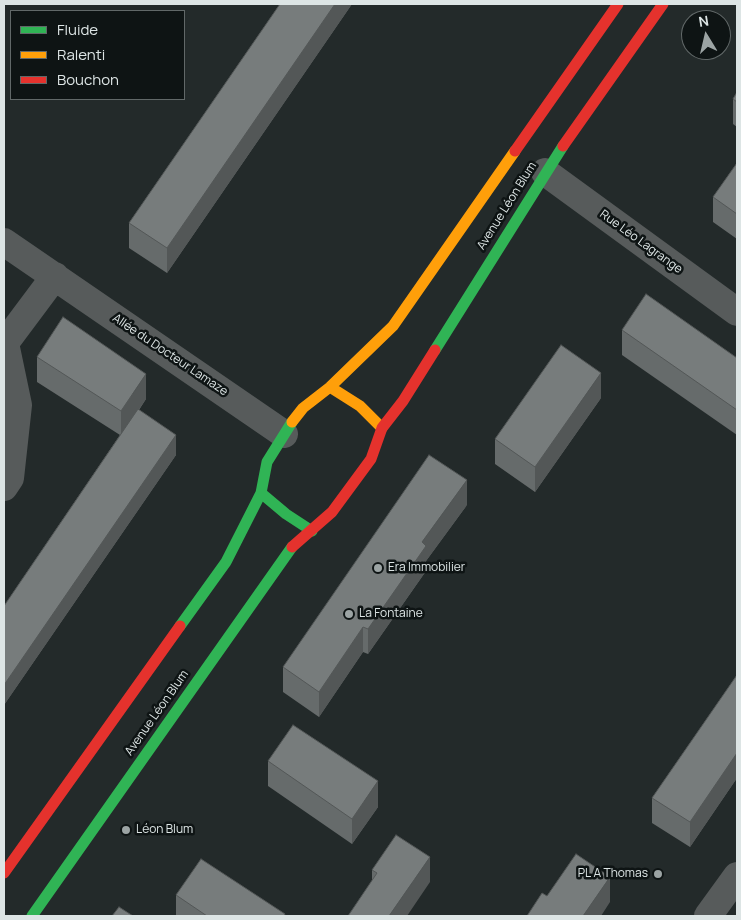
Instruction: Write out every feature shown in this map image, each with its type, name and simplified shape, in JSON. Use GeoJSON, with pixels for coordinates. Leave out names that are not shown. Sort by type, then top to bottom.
{"type":"FeatureCollection","features":[{"type":"Feature","properties":{"kind":"main road","name":"Avenue Léon Blum"},"geometry":{"type":"LineString","coordinates":[[4,873],[226,562],[261,493],[267,462],[284,434],[303,408],[330,387],[393,326],[618,4]]}},
{"type":"Feature","properties":{"kind":"main road","name":"Avenue Léon Blum"},"geometry":{"type":"LineString","coordinates":[[32,916],[287,552],[332,512],[371,459],[382,428],[402,401],[545,172],[663,4]]}},
{"type":"Feature","properties":{"kind":"main road"},"geometry":{"type":"LineString","coordinates":[[330,387],[360,406],[382,428]]}},
{"type":"Feature","properties":{"kind":"main road"},"geometry":{"type":"LineString","coordinates":[[261,493],[286,514],[312,531]]}},
{"type":"Feature","properties":{"kind":"street","name":"Rue Léo Lagrange"},"geometry":{"type":"LineString","coordinates":[[545,172],[737,312]]}},
{"type":"Feature","properties":{"kind":"street","name":"Allée du Docteur Lamaze"},"geometry":{"type":"LineString","coordinates":[[4,242],[284,434]]}},
{"type":"Feature","properties":{"kind":"street"},"geometry":{"type":"LineString","coordinates":[[4,487],[10,478],[18,405],[5,343],[55,276]]}},
{"type":"Feature","properties":{"kind":"street"},"geometry":{"type":"LineString","coordinates":[[708,916],[737,876]]}},
{"type":"Feature","properties":{"kind":"building"},"geometry":{"type":"Polygon","coordinates":[[[280,4],[335,4],[167,248],[129,223],[280,4]]]}},
{"type":"Feature","properties":{"kind":"building"},"geometry":{"type":"Polygon","coordinates":[[[737,92],[737,102],[733,99],[737,92]]]}},
{"type":"Feature","properties":{"kind":"building"},"geometry":{"type":"Polygon","coordinates":[[[737,163],[737,214],[713,197],[737,163]]]}},
{"type":"Feature","properties":{"kind":"building"},"geometry":{"type":"Polygon","coordinates":[[[646,294],[737,358],[737,410],[622,330],[646,294]]]}},
{"type":"Feature","properties":{"kind":"building"},"geometry":{"type":"Polygon","coordinates":[[[63,317],[146,374],[121,411],[37,357],[63,317]]]}},
{"type":"Feature","properties":{"kind":"building"},"geometry":{"type":"Polygon","coordinates":[[[561,345],[601,373],[535,467],[495,439],[561,345]]]}},
{"type":"Feature","properties":{"kind":"building"},"geometry":{"type":"Polygon","coordinates":[[[138,409],[176,435],[4,685],[4,606],[138,409]]]}},
{"type":"Feature","properties":{"kind":"building"},"geometry":{"type":"Polygon","coordinates":[[[429,455],[467,480],[422,542],[426,546],[368,629],[363,627],[319,692],[283,667],[429,455]]]}},
{"type":"Feature","properties":{"kind":"building"},"geometry":{"type":"Polygon","coordinates":[[[737,675],[737,753],[690,822],[652,798],[737,675]]]}},
{"type":"Feature","properties":{"kind":"building"},"geometry":{"type":"Polygon","coordinates":[[[293,725],[378,781],[352,819],[268,761],[293,725]]]}},
{"type":"Feature","properties":{"kind":"building"},"geometry":{"type":"Polygon","coordinates":[[[396,835],[430,857],[389,916],[348,916],[377,873],[372,870],[396,835]]]}},
{"type":"Feature","properties":{"kind":"building"},"geometry":{"type":"Polygon","coordinates":[[[576,854],[610,877],[583,916],[527,916],[542,893],[547,896],[576,854]]]}},
{"type":"Feature","properties":{"kind":"building"},"geometry":{"type":"Polygon","coordinates":[[[201,859],[285,914],[284,916],[207,916],[176,895],[201,859]]]}},
{"type":"Feature","properties":{"kind":"building"},"geometry":{"type":"Polygon","coordinates":[[[119,907],[133,916],[112,916],[119,907]]]}},
{"type":"Feature","properties":{"kind":"traffic: fast"},"geometry":{"type":"LineString","coordinates":[[435,350],[563,146]]}},
{"type":"Feature","properties":{"kind":"traffic: fast"},"geometry":{"type":"LineString","coordinates":[[180,626],[226,562],[261,493],[267,462],[292,422]]}},
{"type":"Feature","properties":{"kind":"traffic: fast"},"geometry":{"type":"LineString","coordinates":[[261,493],[286,514],[312,531]]}},
{"type":"Feature","properties":{"kind":"traffic: fast"},"geometry":{"type":"LineString","coordinates":[[32,916],[292,547]]}},
{"type":"Feature","properties":{"kind":"traffic: slow"},"geometry":{"type":"LineString","coordinates":[[292,422],[303,408],[330,387],[393,326],[515,151]]}},
{"type":"Feature","properties":{"kind":"traffic: slow"},"geometry":{"type":"LineString","coordinates":[[330,387],[360,406],[382,428]]}},
{"type":"Feature","properties":{"kind":"traffic: jam"},"geometry":{"type":"LineString","coordinates":[[515,151],[618,4]]}},
{"type":"Feature","properties":{"kind":"traffic: jam"},"geometry":{"type":"LineString","coordinates":[[563,146],[663,4]]}},
{"type":"Feature","properties":{"kind":"traffic: jam"},"geometry":{"type":"LineString","coordinates":[[292,547],[332,512],[371,459],[382,428],[403,401],[435,350]]}},
{"type":"Feature","properties":{"kind":"traffic: jam"},"geometry":{"type":"LineString","coordinates":[[4,873],[180,626]]}},
{"type":"Feature","properties":{"kind":"place","name":"Era Immobilier"},"geometry":{"type":"Point","coordinates":[378,568]}},
{"type":"Feature","properties":{"kind":"place","name":"La Fontaine"},"geometry":{"type":"Point","coordinates":[349,614]}},
{"type":"Feature","properties":{"kind":"place","name":"Léon Blum"},"geometry":{"type":"Point","coordinates":[126,830]}},
{"type":"Feature","properties":{"kind":"place","name":"PL A Thomas"},"geometry":{"type":"Point","coordinates":[658,874]}}]}
